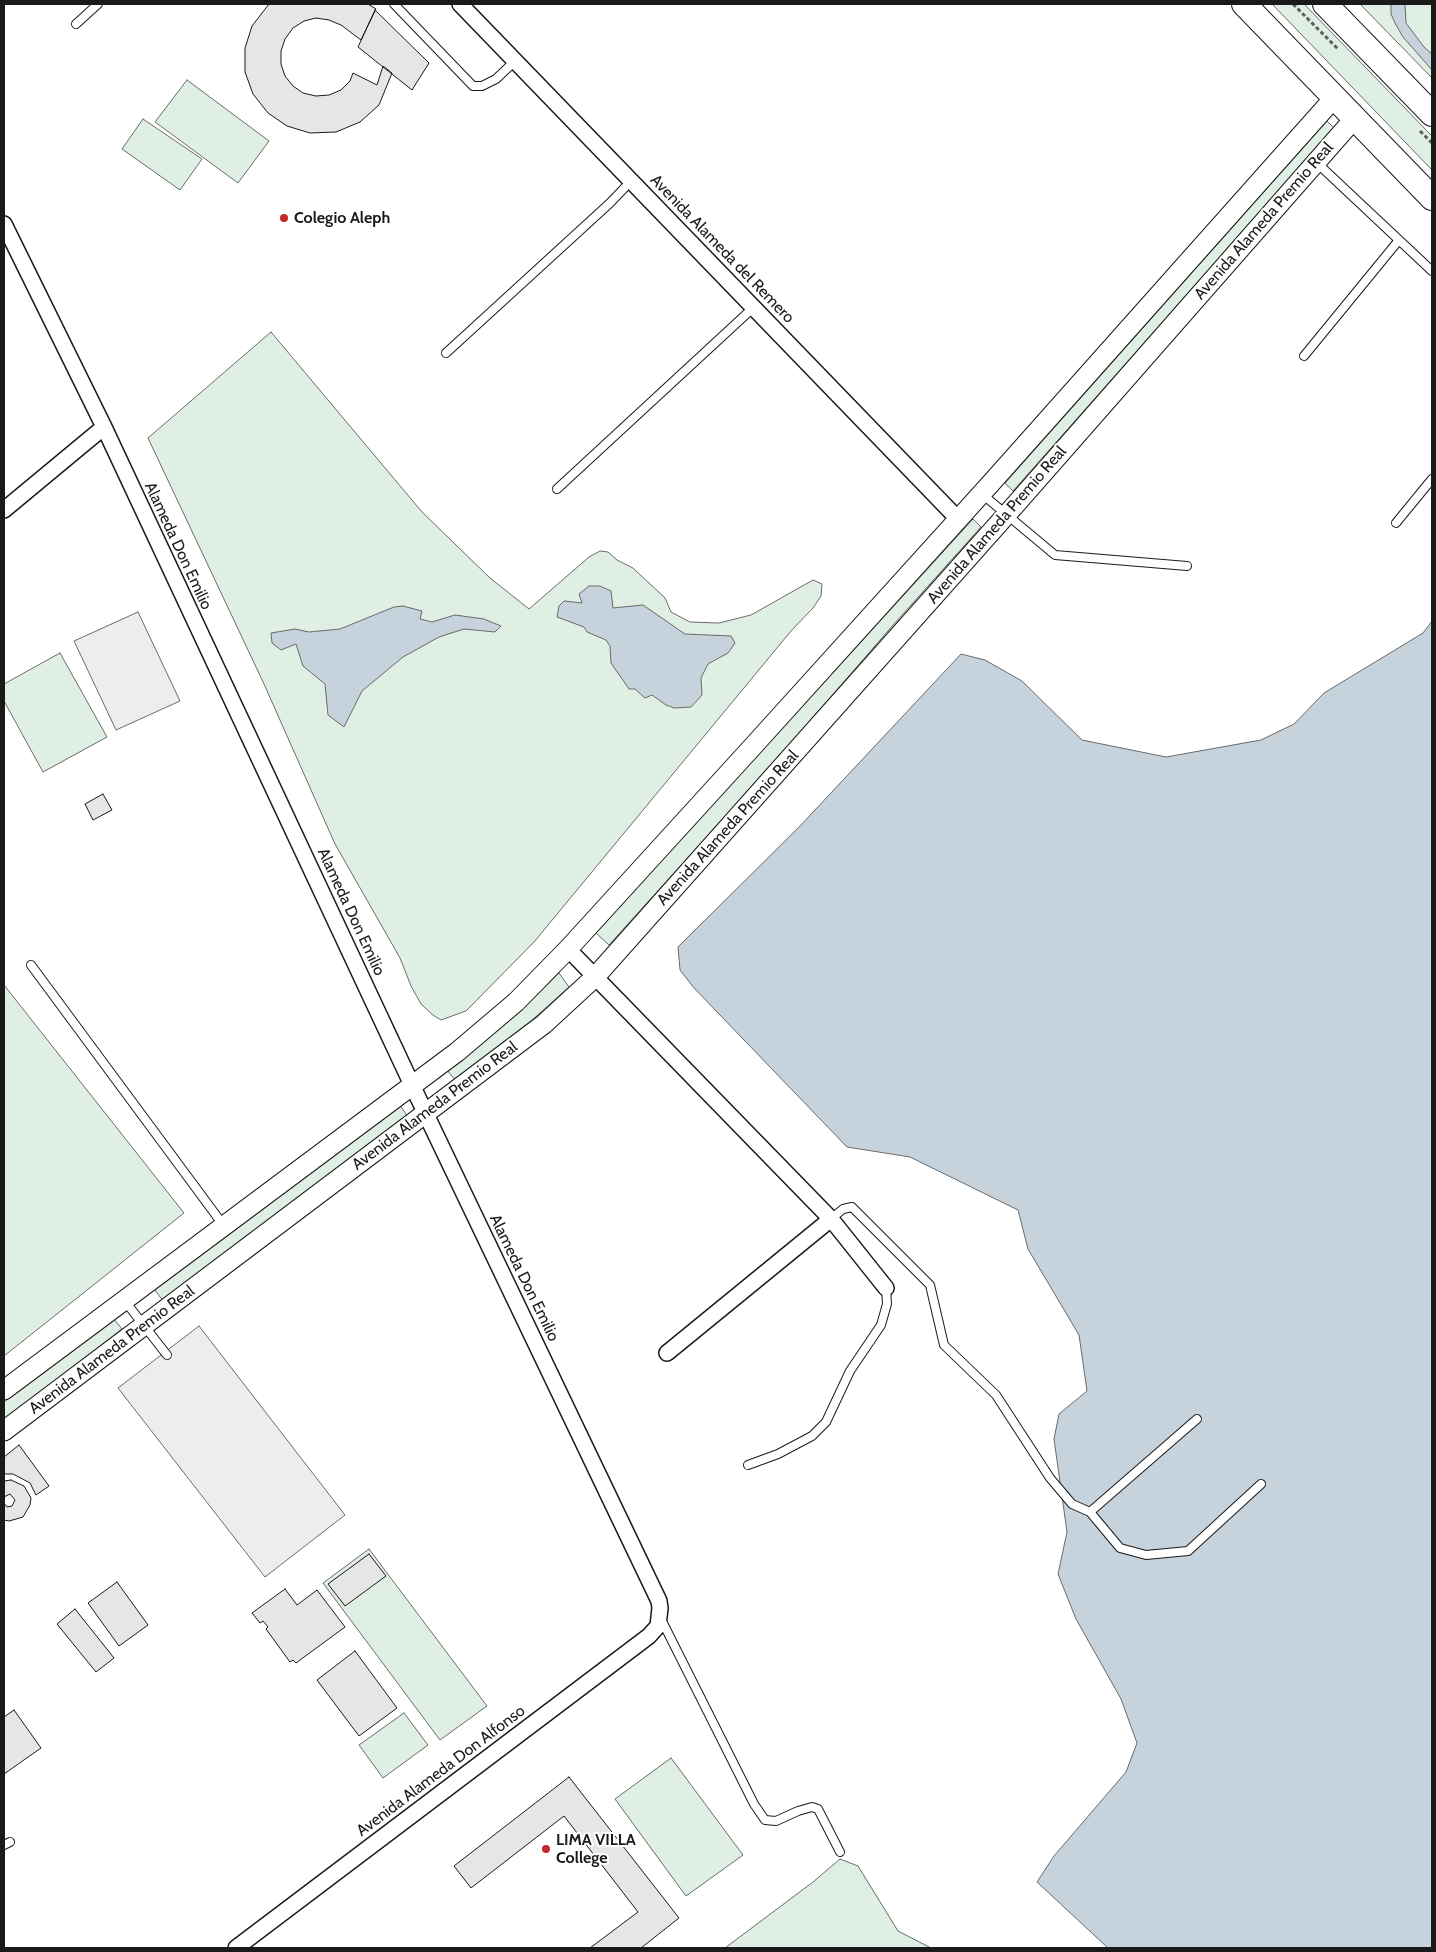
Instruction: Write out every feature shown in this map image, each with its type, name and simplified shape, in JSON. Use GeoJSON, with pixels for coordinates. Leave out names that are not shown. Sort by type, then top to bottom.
{"type":"FeatureCollection","features":[{"type":"Feature","properties":{"kind":"main road"},"geometry":{"type":"LineString","coordinates":[[1244,4],[1432,198]]}},
{"type":"Feature","properties":{"kind":"main road"},"geometry":{"type":"LineString","coordinates":[[1325,4],[1432,114]]}},
{"type":"Feature","properties":{"kind":"street","name":"Avenida Alameda del Remero"},"geometry":{"type":"LineString","coordinates":[[460,4],[958,519]]}},
{"type":"Feature","properties":{"kind":"street","name":"Avenida Alameda Premio Real"},"geometry":{"type":"LineString","coordinates":[[4,1390],[457,1052],[516,1002],[568,949],[981,494],[1334,98]]}},
{"type":"Feature","properties":{"kind":"street","name":"Avenida Alameda Premio Real"},"geometry":{"type":"LineString","coordinates":[[4,1432],[544,1024],[595,977],[1006,516],[1354,119]]}},
{"type":"Feature","properties":{"kind":"street","name":"Alameda Don Emilio"},"geometry":{"type":"LineString","coordinates":[[4,224],[104,427],[412,1085],[659,1601],[660,1616]]}},
{"type":"Feature","properties":{"kind":"street"},"geometry":{"type":"LineString","coordinates":[[4,510],[104,427]]}},
{"type":"Feature","properties":{"kind":"street"},"geometry":{"type":"LineString","coordinates":[[568,949],[831,1219],[886,1288]]}},
{"type":"Feature","properties":{"kind":"street"},"geometry":{"type":"LineString","coordinates":[[667,1353],[831,1219]]}},
{"type":"Feature","properties":{"kind":"street","name":"Avenida Alameda Don Alfonso"},"geometry":{"type":"LineString","coordinates":[[236,1948],[649,1636],[658,1626],[660,1616]]}},
{"type":"Feature","properties":{"kind":"lane"},"geometry":{"type":"LineString","coordinates":[[76,24],[98,4]]}},
{"type":"Feature","properties":{"kind":"lane"},"geometry":{"type":"LineString","coordinates":[[394,4],[473,86],[482,86],[496,79],[516,61]]}},
{"type":"Feature","properties":{"kind":"lane"},"geometry":{"type":"LineString","coordinates":[[1315,162],[1432,271]]}},
{"type":"Feature","properties":{"kind":"lane"},"geometry":{"type":"LineString","coordinates":[[446,352],[610,204],[631,181]]}},
{"type":"Feature","properties":{"kind":"lane"},"geometry":{"type":"LineString","coordinates":[[1304,356],[1398,240]]}},
{"type":"Feature","properties":{"kind":"lane"},"geometry":{"type":"LineString","coordinates":[[557,489],[754,307]]}},
{"type":"Feature","properties":{"kind":"lane"},"geometry":{"type":"LineString","coordinates":[[1396,523],[1432,479]]}},
{"type":"Feature","properties":{"kind":"lane"},"geometry":{"type":"LineString","coordinates":[[981,494],[1055,556],[1187,566]]}},
{"type":"Feature","properties":{"kind":"lane"},"geometry":{"type":"LineString","coordinates":[[31,965],[224,1226]]}},
{"type":"Feature","properties":{"kind":"lane"},"geometry":{"type":"LineString","coordinates":[[831,1219],[843,1209],[852,1207],[930,1285],[944,1345],[996,1395],[1050,1478],[1072,1504],[1090,1512],[1120,1548],[1146,1555],[1188,1552],[1261,1484]]}},
{"type":"Feature","properties":{"kind":"lane"},"geometry":{"type":"LineString","coordinates":[[748,1465],[778,1454],[812,1436],[826,1422],[850,1371],[882,1325],[887,1304],[886,1288]]}},
{"type":"Feature","properties":{"kind":"lane"},"geometry":{"type":"LineString","coordinates":[[124,1300],[167,1355]]}},
{"type":"Feature","properties":{"kind":"lane"},"geometry":{"type":"LineString","coordinates":[[1090,1512],[1197,1419]]}},
{"type":"Feature","properties":{"kind":"lane"},"geometry":{"type":"LineString","coordinates":[[660,1616],[754,1804],[765,1820],[776,1821],[798,1811],[812,1808],[818,1809],[840,1852]]}},
{"type":"Feature","properties":{"kind":"green space"},"geometry":{"type":"Polygon","coordinates":[[[1272,4],[1304,4],[1432,136],[1432,170],[1272,4]]]}},
{"type":"Feature","properties":{"kind":"green space"},"geometry":{"type":"Polygon","coordinates":[[[1360,4],[1432,4],[1432,78],[1360,4]]]}},
{"type":"Feature","properties":{"kind":"green space"},"geometry":{"type":"Polygon","coordinates":[[[187,80],[269,141],[238,183],[155,122],[187,80]]]}},
{"type":"Feature","properties":{"kind":"green space"},"geometry":{"type":"Polygon","coordinates":[[[143,119],[202,159],[180,190],[122,149],[143,119]]]}},
{"type":"Feature","properties":{"kind":"green space"},"geometry":{"type":"Polygon","coordinates":[[[1327,121],[1334,128],[1013,491],[1005,483],[1327,121]]]}},
{"type":"Feature","properties":{"kind":"green space"},"geometry":{"type":"Polygon","coordinates":[[[271,332],[422,512],[490,578],[529,609],[589,557],[600,551],[608,552],[617,560],[633,568],[665,598],[671,612],[690,622],[719,623],[751,615],[813,580],[822,584],[821,596],[813,608],[791,631],[534,942],[466,1011],[441,1020],[421,1004],[411,986],[400,958],[335,844],[264,684],[148,438],[271,332]]]}},
{"type":"Feature","properties":{"kind":"green space"},"geometry":{"type":"Polygon","coordinates":[[[973,519],[981,527],[776,760],[609,945],[596,933],[973,519]]]}},
{"type":"Feature","properties":{"kind":"green space"},"geometry":{"type":"Polygon","coordinates":[[[60,653],[107,737],[43,772],[4,701],[4,684],[60,653]]]}},
{"type":"Feature","properties":{"kind":"green space"},"geometry":{"type":"Polygon","coordinates":[[[559,973],[569,987],[531,1021],[455,1080],[447,1070],[521,1011],[559,973]]]}},
{"type":"Feature","properties":{"kind":"green space"},"geometry":{"type":"Polygon","coordinates":[[[4,985],[184,1213],[4,1356],[4,985]]]}},
{"type":"Feature","properties":{"kind":"green space"},"geometry":{"type":"Polygon","coordinates":[[[399,1104],[408,1117],[164,1302],[154,1289],[399,1104]]]}},
{"type":"Feature","properties":{"kind":"green space"},"geometry":{"type":"Polygon","coordinates":[[[113,1318],[122,1329],[4,1420],[4,1402],[113,1318]]]}},
{"type":"Feature","properties":{"kind":"green space"},"geometry":{"type":"Polygon","coordinates":[[[369,1549],[487,1706],[440,1740],[323,1583],[369,1549]]]}},
{"type":"Feature","properties":{"kind":"green space"},"geometry":{"type":"Polygon","coordinates":[[[404,1713],[428,1745],[383,1778],[359,1745],[404,1713]]]}},
{"type":"Feature","properties":{"kind":"green space"},"geometry":{"type":"Polygon","coordinates":[[[671,1758],[743,1855],[686,1896],[615,1799],[671,1758]]]}},
{"type":"Feature","properties":{"kind":"green space"},"geometry":{"type":"Polygon","coordinates":[[[840,1859],[858,1866],[898,1931],[931,1948],[725,1948],[813,1882],[840,1859]]]}},
{"type":"Feature","properties":{"kind":"shaded area"},"geometry":{"type":"Polygon","coordinates":[[[1391,4],[1405,4],[1406,23],[1424,47],[1432,54],[1432,70],[1403,37],[1391,14],[1391,4]]]}},
{"type":"Feature","properties":{"kind":"shaded area"},"geometry":{"type":"Polygon","coordinates":[[[589,586],[600,586],[611,591],[613,608],[643,605],[685,634],[731,636],[735,643],[728,653],[708,664],[701,678],[702,695],[691,707],[674,708],[652,695],[645,698],[635,689],[629,689],[611,663],[610,646],[606,640],[587,632],[584,627],[557,617],[559,606],[564,601],[582,603],[579,594],[589,586]]]}},
{"type":"Feature","properties":{"kind":"shaded area"},"geometry":{"type":"Polygon","coordinates":[[[403,606],[422,611],[420,619],[432,622],[455,615],[484,619],[501,626],[495,632],[464,629],[439,637],[403,657],[362,691],[344,727],[328,715],[325,684],[303,666],[296,644],[281,650],[272,643],[271,633],[295,629],[309,632],[340,629],[394,607],[403,606]]]}},
{"type":"Feature","properties":{"kind":"shaded area"},"geometry":{"type":"Polygon","coordinates":[[[138,612],[180,701],[116,730],[74,641],[138,612]]]}},
{"type":"Feature","properties":{"kind":"shaded area"},"geometry":{"type":"Polygon","coordinates":[[[1432,621],[1432,1948],[1108,1948],[1037,1882],[1054,1856],[1126,1772],[1137,1743],[1121,1699],[1076,1619],[1058,1574],[1067,1532],[1054,1439],[1059,1414],[1087,1391],[1079,1335],[1028,1249],[1018,1210],[910,1157],[847,1147],[694,988],[680,970],[678,947],[800,826],[961,654],[985,660],[1022,681],[1082,740],[1166,757],[1261,740],[1294,724],[1324,693],[1423,633],[1432,621]]]}},
{"type":"Feature","properties":{"kind":"shaded area"},"geometry":{"type":"Polygon","coordinates":[[[199,1326],[345,1515],[265,1577],[118,1388],[199,1326]]]}},
{"type":"Feature","properties":{"kind":"building"},"geometry":{"type":"Polygon","coordinates":[[[269,4],[368,4],[376,9],[361,40],[341,25],[329,20],[316,18],[304,21],[293,28],[285,39],[281,51],[281,64],[285,76],[293,86],[303,93],[316,96],[329,95],[341,90],[350,81],[353,73],[377,85],[383,66],[392,73],[379,105],[360,122],[336,132],[310,133],[287,126],[268,113],[253,94],[245,72],[245,48],[252,26],[269,4]]]}},
{"type":"Feature","properties":{"kind":"building"},"geometry":{"type":"Polygon","coordinates":[[[375,10],[429,63],[412,90],[358,47],[375,10]]]}},
{"type":"Feature","properties":{"kind":"building"},"geometry":{"type":"Polygon","coordinates":[[[103,794],[112,810],[93,820],[85,804],[103,794]]]}},
{"type":"Feature","properties":{"kind":"building"},"geometry":{"type":"Polygon","coordinates":[[[19,1445],[49,1486],[36,1495],[30,1483],[13,1474],[4,1474],[4,1457],[19,1445]]]}},
{"type":"Feature","properties":{"kind":"building"},"geometry":{"type":"Polygon","coordinates":[[[11,1480],[24,1486],[31,1498],[30,1505],[23,1517],[9,1521],[4,1520],[4,1503],[7,1507],[12,1506],[15,1500],[10,1494],[4,1497],[4,1481],[11,1480]]]}},
{"type":"Feature","properties":{"kind":"building"},"geometry":{"type":"Polygon","coordinates":[[[369,1554],[386,1576],[345,1606],[328,1584],[369,1554]]]}},
{"type":"Feature","properties":{"kind":"building"},"geometry":{"type":"Polygon","coordinates":[[[117,1582],[148,1625],[119,1646],[88,1603],[117,1582]]]}},
{"type":"Feature","properties":{"kind":"building"},"geometry":{"type":"Polygon","coordinates":[[[285,1589],[297,1605],[317,1590],[345,1627],[296,1663],[293,1660],[290,1662],[266,1629],[268,1627],[263,1621],[260,1623],[252,1613],[285,1589]]]}},
{"type":"Feature","properties":{"kind":"building"},"geometry":{"type":"Polygon","coordinates":[[[75,1609],[114,1658],[96,1672],[57,1624],[75,1609]]]}},
{"type":"Feature","properties":{"kind":"building"},"geometry":{"type":"Polygon","coordinates":[[[355,1651],[397,1708],[359,1736],[317,1680],[355,1651]]]}},
{"type":"Feature","properties":{"kind":"building"},"geometry":{"type":"Polygon","coordinates":[[[14,1710],[41,1748],[4,1774],[4,1717],[14,1710]]]}},
{"type":"Feature","properties":{"kind":"building"},"geometry":{"type":"Polygon","coordinates":[[[569,1777],[679,1918],[641,1948],[590,1948],[638,1912],[564,1816],[471,1888],[454,1866],[569,1777]]]}},
{"type":"Feature","properties":{"kind":"place","name":"Colegio Aleph"},"geometry":{"type":"Point","coordinates":[284,218]}},
{"type":"Feature","properties":{"kind":"place","name":"LIMA VILLA College"},"geometry":{"type":"Point","coordinates":[546,1849]}}]}
